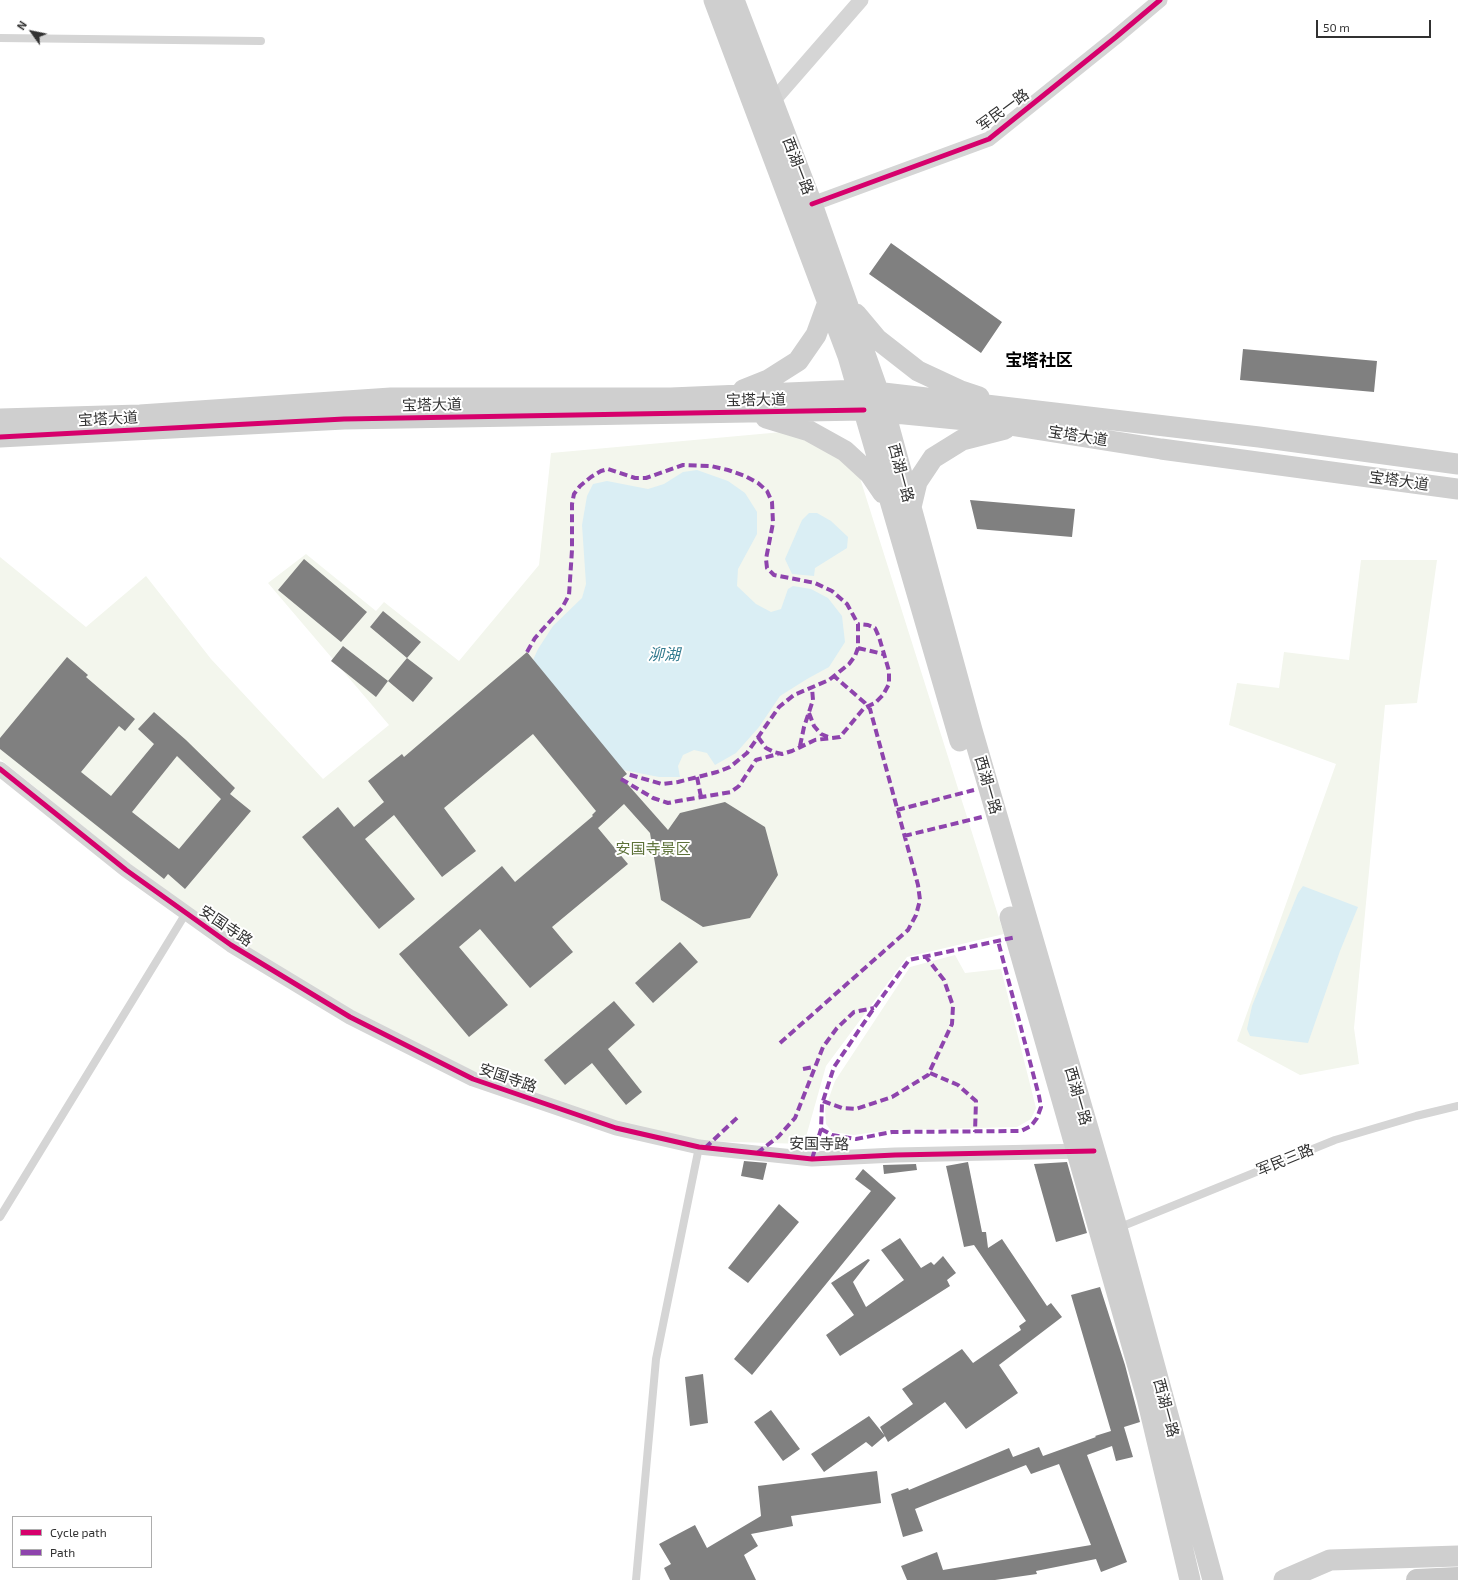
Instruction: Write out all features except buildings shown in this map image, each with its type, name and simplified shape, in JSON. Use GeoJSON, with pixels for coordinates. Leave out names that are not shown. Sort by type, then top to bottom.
{"type":"FeatureCollection","features":[{"type":"Feature","properties":{"kind":"main road","name":"西湖一路"},"geometry":{"type":"LineString","coordinates":[[714,0],[838,303],[879,393],[885,412],[902,508]]}},
{"type":"Feature","properties":{"kind":"main road","name":"西湖一路"},"geometry":{"type":"LineString","coordinates":[[734,0],[812,204],[838,303],[848,356],[858,390],[864,410],[902,508],[1018,892],[1086,1151],[1190,1580]]}},
{"type":"Feature","properties":{"kind":"main road"},"geometry":{"type":"LineString","coordinates":[[725,404],[798,361],[838,303],[877,340],[918,371],[1018,418]]}},
{"type":"Feature","properties":{"kind":"main road","name":"宝塔大道"},"geometry":{"type":"LineString","coordinates":[[0,437],[344,419],[725,404],[858,390],[1018,418],[1161,449],[1458,489]]}},
{"type":"Feature","properties":{"kind":"main road","name":"宝塔大道"},"geometry":{"type":"LineString","coordinates":[[0,419],[140,415],[391,398],[671,398],[725,404],[1018,418],[1259,437],[1458,464]]}},
{"type":"Feature","properties":{"kind":"main road"},"geometry":{"type":"LineString","coordinates":[[725,404],[809,430],[845,451],[870,474],[902,508],[933,458],[962,440],[1018,418]]}},
{"type":"Feature","properties":{"kind":"main road","name":"西湖一路"},"geometry":{"type":"LineString","coordinates":[[1086,1151],[1117,1228],[1213,1580]]}},
{"type":"Feature","properties":{"kind":"main road"},"geometry":{"type":"LineString","coordinates":[[1284,1580],[1330,1560],[1458,1556]]}},
{"type":"Feature","properties":{"kind":"main road"},"geometry":{"type":"LineString","coordinates":[[1418,1580],[1458,1578]]}},
{"type":"Feature","properties":{"kind":"street"},"geometry":{"type":"LineString","coordinates":[[773,101],[861,0]]}},
{"type":"Feature","properties":{"kind":"street","name":"军民一路"},"geometry":{"type":"LineString","coordinates":[[812,204],[989,139],[1160,0]]}},
{"type":"Feature","properties":{"kind":"street","name":"安国寺路"},"geometry":{"type":"LineString","coordinates":[[0,769],[126,870],[231,944],[350,1017],[473,1079],[616,1128],[700,1147],[812,1159],[895,1155],[1086,1151]]}},
{"type":"Feature","properties":{"kind":"lane"},"geometry":{"type":"LineString","coordinates":[[0,38],[260,40]]}},
{"type":"Feature","properties":{"kind":"lane"},"geometry":{"type":"LineString","coordinates":[[0,1217],[186,913]]}},
{"type":"Feature","properties":{"kind":"lane","name":"军民三路"},"geometry":{"type":"LineString","coordinates":[[1117,1228],[1335,1140],[1416,1116],[1458,1106]]}},
{"type":"Feature","properties":{"kind":"lane"},"geometry":{"type":"LineString","coordinates":[[636,1580],[656,1359],[700,1147]]}},
{"type":"Feature","properties":{"kind":"green space","name":"安国寺景区"},"geometry":{"type":"Polygon","coordinates":[[[782,432],[827,448],[859,475],[1004,934],[907,957],[826,1066],[804,1144],[701,1141],[615,1121],[473,1071],[352,1010],[236,941],[127,862],[0,759],[0,557],[86,627],[146,576],[211,659],[323,779],[389,725],[268,583],[306,554],[376,611],[384,602],[459,661],[539,565],[551,453],[782,432]]]}},
{"type":"Feature","properties":{"kind":"green space"},"geometry":{"type":"Polygon","coordinates":[[[1361,560],[1437,560],[1417,703],[1385,705],[1354,1028],[1359,1064],[1300,1075],[1237,1041],[1336,764],[1229,725],[1237,683],[1279,688],[1284,652],[1349,660],[1361,560]]]}},
{"type":"Feature","properties":{"kind":"green space"},"geometry":{"type":"Polygon","coordinates":[[[955,955],[965,973],[1001,969],[1036,1108],[1031,1119],[1017,1127],[891,1130],[854,1135],[832,1132],[826,1124],[825,1109],[835,1081],[910,967],[955,955]]]}},
{"type":"Feature","properties":{"kind":"water","name":"泖湖"},"geometry":{"type":"Polygon","coordinates":[[[697,470],[728,481],[745,493],[757,512],[757,534],[738,569],[737,586],[756,604],[771,612],[781,609],[788,589],[793,586],[811,589],[828,598],[842,616],[845,642],[829,667],[780,696],[759,727],[736,753],[715,765],[707,753],[694,750],[683,755],[678,766],[680,777],[659,777],[623,770],[533,660],[538,649],[553,626],[582,598],[586,584],[582,525],[587,496],[593,484],[607,481],[648,489],[664,484],[683,472],[697,470]]]}},
{"type":"Feature","properties":{"kind":"water"},"geometry":{"type":"Polygon","coordinates":[[[809,513],[817,513],[831,521],[848,537],[847,548],[815,568],[814,576],[792,574],[785,559],[802,520],[809,513]]]}},
{"type":"Feature","properties":{"kind":"water"},"geometry":{"type":"Polygon","coordinates":[[[1303,886],[1358,907],[1340,951],[1308,1043],[1250,1036],[1247,1029],[1252,1006],[1298,893],[1303,886]]]}},
{"type":"Feature","properties":{"kind":"marked path"},"geometry":{"type":"LineString","coordinates":[[527,652],[535,638],[562,608],[569,595],[572,550],[572,504],[574,494],[580,486],[591,477],[608,469],[635,478],[646,478],[683,465],[711,466],[745,476],[758,483],[767,491],[772,502],[773,523],[766,559],[767,568],[774,575],[815,583],[832,591],[847,604],[858,624],[858,648],[855,656],[849,664],[829,680],[794,695],[779,707],[747,753],[730,767],[717,772],[678,782],[662,784],[627,774]]}},
{"type":"Feature","properties":{"kind":"marked path"},"geometry":{"type":"LineString","coordinates":[[758,737],[766,748],[782,754],[815,740],[840,737],[864,708],[875,703],[883,695],[889,684],[889,671],[879,637],[875,628],[868,625],[858,624]]}},
{"type":"Feature","properties":{"kind":"marked path"},"geometry":{"type":"LineString","coordinates":[[858,648],[883,654]]}},
{"type":"Feature","properties":{"kind":"marked path"},"geometry":{"type":"LineString","coordinates":[[780,1043],[908,930],[916,915],[920,900],[918,885],[870,709],[834,676]]}},
{"type":"Feature","properties":{"kind":"marked path"},"geometry":{"type":"LineString","coordinates":[[800,746],[804,727],[813,700],[812,688]]}},
{"type":"Feature","properties":{"kind":"marked path"},"geometry":{"type":"LineString","coordinates":[[809,713],[814,726],[821,734],[831,738]]}},
{"type":"Feature","properties":{"kind":"marked path"},"geometry":{"type":"LineString","coordinates":[[621,779],[653,798],[668,803],[731,792],[739,786],[756,760],[778,754]]}},
{"type":"Feature","properties":{"kind":"marked path"},"geometry":{"type":"LineString","coordinates":[[697,777],[701,797]]}},
{"type":"Feature","properties":{"kind":"marked path"},"geometry":{"type":"LineString","coordinates":[[897,810],[974,790]]}},
{"type":"Feature","properties":{"kind":"marked path"},"geometry":{"type":"LineString","coordinates":[[904,836],[982,817]]}},
{"type":"Feature","properties":{"kind":"marked path"},"geometry":{"type":"LineString","coordinates":[[812,1159],[821,1129],[822,1104],[834,1067],[909,960],[1016,937]]}},
{"type":"Feature","properties":{"kind":"marked path"},"geometry":{"type":"LineString","coordinates":[[821,1129],[832,1135],[856,1139],[892,1132],[1021,1131],[1031,1126],[1037,1118],[1041,1107],[998,941]]}},
{"type":"Feature","properties":{"kind":"marked path"},"geometry":{"type":"LineString","coordinates":[[823,1101],[842,1108],[856,1109],[892,1097],[928,1075],[952,1024],[953,1006],[944,980],[926,957]]}},
{"type":"Feature","properties":{"kind":"marked path"},"geometry":{"type":"LineString","coordinates":[[757,1153],[778,1137],[795,1118],[823,1047],[837,1028],[854,1012],[874,1008]]}},
{"type":"Feature","properties":{"kind":"marked path"},"geometry":{"type":"LineString","coordinates":[[803,1069],[813,1067]]}},
{"type":"Feature","properties":{"kind":"marked path"},"geometry":{"type":"LineString","coordinates":[[930,1073],[958,1085],[976,1101],[975,1132]]}},
{"type":"Feature","properties":{"kind":"marked path"},"geometry":{"type":"LineString","coordinates":[[705,1148],[739,1116]]}},
{"type":"Feature","properties":{"kind":"cycle path"},"geometry":{"type":"LineString","coordinates":[[812,204],[989,139],[1160,0]]}},
{"type":"Feature","properties":{"kind":"cycle path"},"geometry":{"type":"LineString","coordinates":[[0,437],[344,419],[864,410]]}},
{"type":"Feature","properties":{"kind":"cycle path"},"geometry":{"type":"LineString","coordinates":[[0,769],[126,870],[231,945],[350,1017],[473,1079],[616,1128],[699,1147],[812,1159],[895,1155],[1094,1151]]}},
{"type":"Feature","properties":{"kind":"district","name":"宝塔社区"},"geometry":{"type":"Point","coordinates":[1039,360]}}]}
